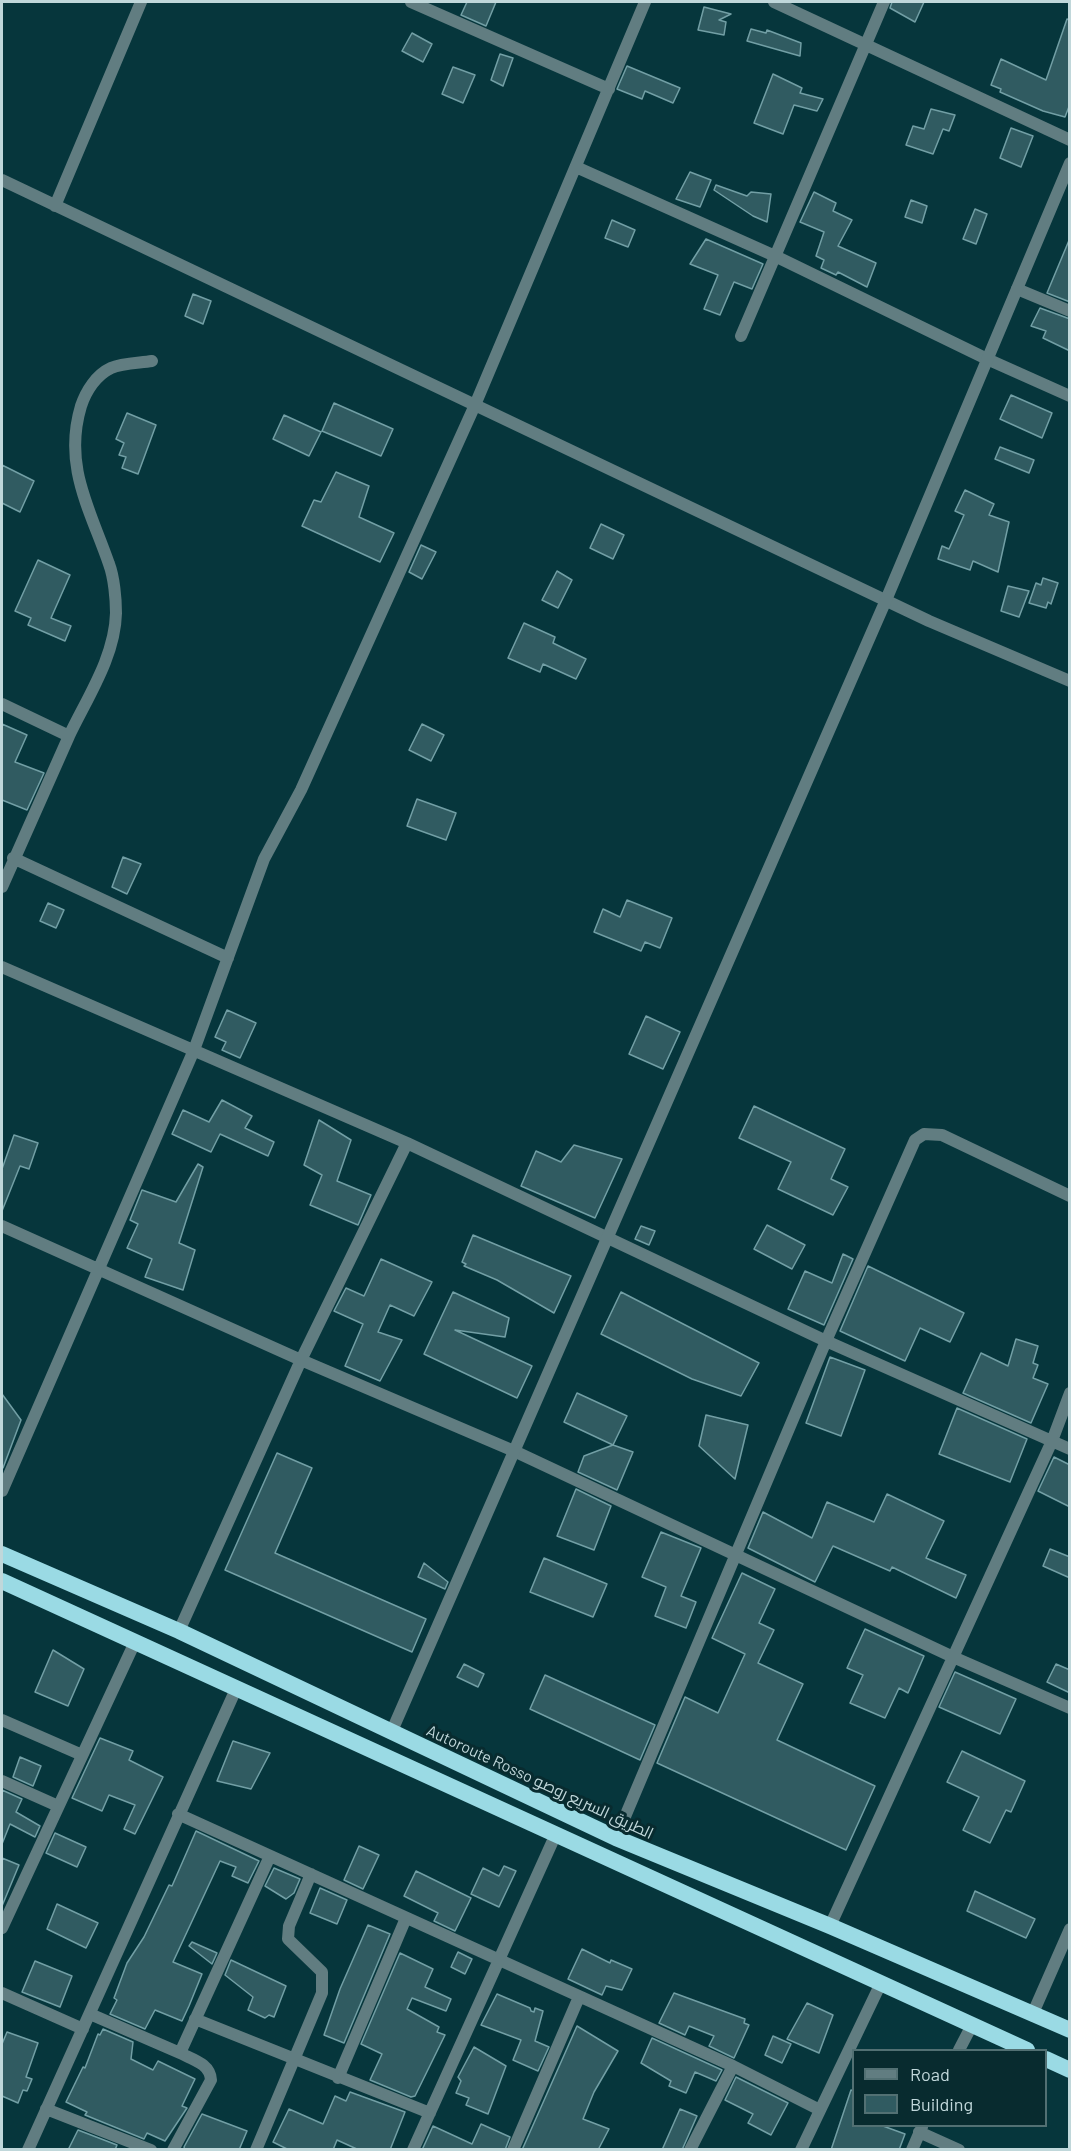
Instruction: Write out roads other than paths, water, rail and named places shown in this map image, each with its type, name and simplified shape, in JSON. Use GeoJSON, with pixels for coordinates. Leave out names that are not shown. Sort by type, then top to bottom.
{"type":"FeatureCollection","features":[{"type":"Feature","properties":{"kind":"highway","name":"Autoroute Rosso الطريق السريع روصو"},"geometry":{"type":"LineString","coordinates":[[2,1554],[179,1631],[616,1838],[830,1926],[1070,2030]]}},
{"type":"Feature","properties":{"kind":"highway"},"geometry":{"type":"LineString","coordinates":[[2,1581],[1025,2049]]}},
{"type":"Feature","properties":{"kind":"highway"},"geometry":{"type":"LineString","coordinates":[[1047,2059],[1070,2070]]}},
{"type":"Feature","properties":{"kind":"street"},"geometry":{"type":"LineString","coordinates":[[55,206],[141,2]]}},
{"type":"Feature","properties":{"kind":"street"},"geometry":{"type":"LineString","coordinates":[[411,2],[609,89]]}},
{"type":"Feature","properties":{"kind":"street"},"geometry":{"type":"LineString","coordinates":[[2,1491],[194,1050],[264,859],[301,790],[476,405],[645,2]]}},
{"type":"Feature","properties":{"kind":"street"},"geometry":{"type":"LineString","coordinates":[[774,2],[1070,140]]}},
{"type":"Feature","properties":{"kind":"street"},"geometry":{"type":"LineString","coordinates":[[741,336],[884,2]]}},
{"type":"Feature","properties":{"kind":"street"},"geometry":{"type":"LineString","coordinates":[[391,1733],[886,600],[1070,163]]}},
{"type":"Feature","properties":{"kind":"street"},"geometry":{"type":"LineString","coordinates":[[576,167],[775,256],[987,359],[1070,396]]}},
{"type":"Feature","properties":{"kind":"street"},"geometry":{"type":"LineString","coordinates":[[2,180],[886,600],[1070,681]]}},
{"type":"Feature","properties":{"kind":"street"},"geometry":{"type":"LineString","coordinates":[[1017,289],[1070,311]]}},
{"type":"Feature","properties":{"kind":"street"},"geometry":{"type":"LineString","coordinates":[[2,887],[13,858],[108,655],[116,613],[110,566],[95,531],[75,468],[76,423],[84,396],[97,379],[112,368],[152,361]]}},
{"type":"Feature","properties":{"kind":"street"},"geometry":{"type":"LineString","coordinates":[[2,704],[69,736]]}},
{"type":"Feature","properties":{"kind":"street"},"geometry":{"type":"LineString","coordinates":[[13,858],[228,958]]}},
{"type":"Feature","properties":{"kind":"street"},"geometry":{"type":"LineString","coordinates":[[2,967],[407,1143],[826,1341],[1070,1449]]}},
{"type":"Feature","properties":{"kind":"street"},"geometry":{"type":"LineString","coordinates":[[616,1838],[826,1341],[915,1140],[924,1134],[942,1135],[1070,1196]]}},
{"type":"Feature","properties":{"kind":"street"},"geometry":{"type":"LineString","coordinates":[[179,1631],[302,1360],[407,1143]]}},
{"type":"Feature","properties":{"kind":"street"},"geometry":{"type":"LineString","coordinates":[[2,1226],[302,1360],[514,1451],[736,1553],[953,1657],[1070,1708]]}},
{"type":"Feature","properties":{"kind":"street"},"geometry":{"type":"LineString","coordinates":[[830,1926],[1052,1441],[1070,1393]]}},
{"type":"Feature","properties":{"kind":"street"},"geometry":{"type":"LineString","coordinates":[[2,1928],[7,1903],[58,1806],[135,1642]]}},
{"type":"Feature","properties":{"kind":"street"},"geometry":{"type":"LineString","coordinates":[[28,2150],[236,1689]]}},
{"type":"Feature","properties":{"kind":"street"},"geometry":{"type":"LineString","coordinates":[[2,1720],[81,1755]]}},
{"type":"Feature","properties":{"kind":"street"},"geometry":{"type":"LineString","coordinates":[[2,1781],[58,1806]]}},
{"type":"Feature","properties":{"kind":"street"},"geometry":{"type":"LineString","coordinates":[[178,1814],[499,1962],[732,2066],[820,2110]]}},
{"type":"Feature","properties":{"kind":"street"},"geometry":{"type":"LineString","coordinates":[[413,2150],[555,1836]]}},
{"type":"Feature","properties":{"kind":"street"},"geometry":{"type":"LineString","coordinates":[[180,2053],[270,1856]]}},
{"type":"Feature","properties":{"kind":"street"},"geometry":{"type":"LineString","coordinates":[[256,2150],[322,1993],[322,1972],[288,1939],[289,1926],[311,1874]]}},
{"type":"Feature","properties":{"kind":"street"},"geometry":{"type":"LineString","coordinates":[[338,2078],[406,1918]]}},
{"type":"Feature","properties":{"kind":"street"},"geometry":{"type":"LineString","coordinates":[[1033,2013],[1070,1929]]}},
{"type":"Feature","properties":{"kind":"street"},"geometry":{"type":"LineString","coordinates":[[801,2150],[881,1983]]}},
{"type":"Feature","properties":{"kind":"street"},"geometry":{"type":"LineString","coordinates":[[2,1993],[83,2029]]}},
{"type":"Feature","properties":{"kind":"street"},"geometry":{"type":"LineString","coordinates":[[513,2150],[579,1997]]}},
{"type":"Feature","properties":{"kind":"street"},"geometry":{"type":"LineString","coordinates":[[90,2014],[180,2053],[204,2065],[211,2073],[211,2080],[173,2150]]}},
{"type":"Feature","properties":{"kind":"street"},"geometry":{"type":"LineString","coordinates":[[195,2019],[294,2061],[430,2113]]}},
{"type":"Feature","properties":{"kind":"street"},"geometry":{"type":"LineString","coordinates":[[960,2049],[972,2025]]}},
{"type":"Feature","properties":{"kind":"street"},"geometry":{"type":"LineString","coordinates":[[690,2150],[732,2066]]}},
{"type":"Feature","properties":{"kind":"street"},"geometry":{"type":"LineString","coordinates":[[46,2109],[125,2145],[151,2150]]}},
{"type":"Feature","properties":{"kind":"street"},"geometry":{"type":"LineString","coordinates":[[912,2150],[921,2129],[959,2150]]}}]}
